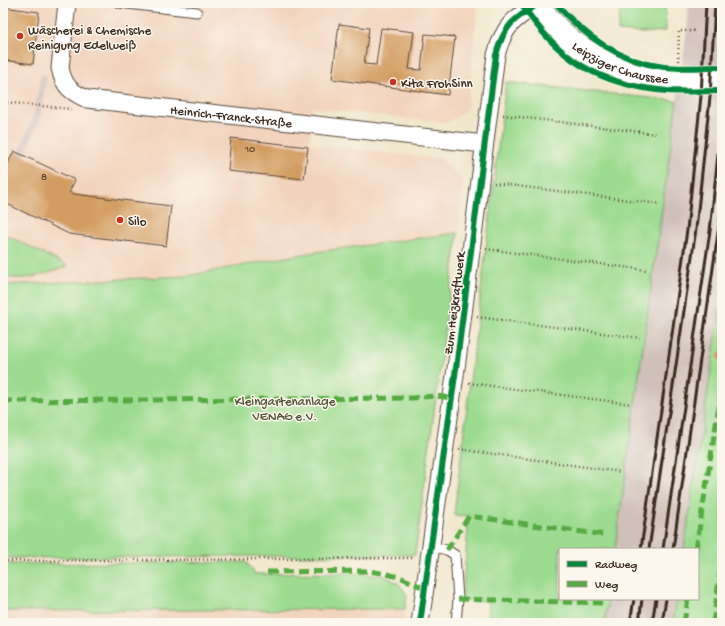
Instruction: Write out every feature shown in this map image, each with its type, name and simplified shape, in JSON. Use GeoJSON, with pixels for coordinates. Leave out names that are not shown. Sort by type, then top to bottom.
{"type":"FeatureCollection","features":[{"type":"Feature","properties":{"kind":"main road","name":"Leipziger Chaussee"},"geometry":{"type":"LineString","coordinates":[[538,4],[554,25],[565,35],[590,54],[606,63],[624,70],[647,76],[687,79],[722,79]]}},
{"type":"Feature","properties":{"kind":"street","name":"Heinrich-Franck-Straße"},"geometry":{"type":"LineString","coordinates":[[67,3],[60,68],[62,78],[74,93],[87,99],[484,144]]}},
{"type":"Feature","properties":{"kind":"street","name":"Zum Heizkraftwerk"},"geometry":{"type":"LineString","coordinates":[[420,623],[457,360],[496,55],[500,40],[508,26],[538,4]]}},
{"type":"Feature","properties":{"kind":"lane"},"geometry":{"type":"LineString","coordinates":[[119,3],[197,12]]}},
{"type":"Feature","properties":{"kind":"lane"},"geometry":{"type":"LineString","coordinates":[[429,553],[447,550],[455,555],[458,599],[456,623]]}},
{"type":"Feature","properties":{"kind":"path"},"geometry":{"type":"LineString","coordinates":[[678,67],[680,30],[695,31]]}},
{"type":"Feature","properties":{"kind":"path"},"geometry":{"type":"LineString","coordinates":[[3,102],[78,110]]}},
{"type":"Feature","properties":{"kind":"path"},"geometry":{"type":"LineString","coordinates":[[498,115],[657,134]]}},
{"type":"Feature","properties":{"kind":"path"},"geometry":{"type":"LineString","coordinates":[[489,182],[660,204]]}},
{"type":"Feature","properties":{"kind":"path"},"geometry":{"type":"LineString","coordinates":[[481,249],[646,270]]}},
{"type":"Feature","properties":{"kind":"path"},"geometry":{"type":"LineString","coordinates":[[472,316],[640,338]]}},
{"type":"Feature","properties":{"kind":"path"},"geometry":{"type":"LineString","coordinates":[[464,382],[632,404]]}},
{"type":"Feature","properties":{"kind":"path"},"geometry":{"type":"LineString","coordinates":[[455,449],[621,472]]}},
{"type":"Feature","properties":{"kind":"path"},"geometry":{"type":"LineString","coordinates":[[3,561],[409,558],[429,553]]}},
{"type":"Feature","properties":{"kind":"shaded area"},"geometry":{"type":"Polygon","coordinates":[[[3,3],[478,3],[467,110],[447,123],[313,108],[309,144],[442,159],[463,181],[458,233],[308,253],[186,276],[3,285],[3,3]]]}},
{"type":"Feature","properties":{"kind":"shaded area"},"geometry":{"type":"Polygon","coordinates":[[[689,3],[722,3],[722,323],[688,548],[615,548],[688,22],[689,3]]]}},
{"type":"Feature","properties":{"kind":"shaded area"},"geometry":{"type":"Polygon","coordinates":[[[41,74],[47,75],[40,118],[24,158],[18,156],[33,117],[41,74]]]}},
{"type":"Feature","properties":{"kind":"shaded area"},"geometry":{"type":"Polygon","coordinates":[[[608,600],[681,600],[677,623],[605,623],[608,600]]]}},
{"type":"Feature","properties":{"kind":"shaded area"},"geometry":{"type":"Polygon","coordinates":[[[405,609],[404,623],[3,623],[3,611],[405,609]]]}},
{"type":"Feature","properties":{"kind":"green space"},"geometry":{"type":"Polygon","coordinates":[[[665,3],[666,31],[641,33],[618,31],[620,6],[665,3]]]}},
{"type":"Feature","properties":{"kind":"green space"},"geometry":{"type":"Polygon","coordinates":[[[506,82],[677,101],[615,548],[559,548],[559,600],[608,600],[605,623],[487,623],[488,601],[462,600],[469,516],[454,515],[506,82]]]}},
{"type":"Feature","properties":{"kind":"green space","name":"Kleingartenanlage VENAG e.V."},"geometry":{"type":"Polygon","coordinates":[[[458,233],[415,555],[3,558],[3,285],[186,276],[308,253],[458,233]]]}},
{"type":"Feature","properties":{"kind":"green space"},"geometry":{"type":"Polygon","coordinates":[[[3,234],[68,266],[27,278],[3,275],[3,234]]]}},
{"type":"Feature","properties":{"kind":"green space"},"geometry":{"type":"Polygon","coordinates":[[[722,297],[722,623],[673,623],[677,600],[699,600],[699,548],[684,548],[722,297]]]}},
{"type":"Feature","properties":{"kind":"green space"},"geometry":{"type":"Polygon","coordinates":[[[246,562],[255,574],[351,573],[385,576],[399,584],[407,595],[405,609],[3,611],[3,564],[246,562]]]}},
{"type":"Feature","properties":{"kind":"building","name":"Wäscherei & Chemische Reinigung Edelweiß"},"geometry":{"type":"Polygon","coordinates":[[[3,7],[39,12],[33,64],[3,60],[3,7]]]}},
{"type":"Feature","properties":{"kind":"building"},"geometry":{"type":"Polygon","coordinates":[[[339,24],[369,28],[364,64],[376,65],[381,28],[414,32],[409,69],[421,70],[425,34],[455,37],[448,95],[332,79],[339,24]]]}},
{"type":"Feature","properties":{"kind":"building"},"geometry":{"type":"Polygon","coordinates":[[[231,138],[308,147],[304,179],[228,171],[231,138]]]}},
{"type":"Feature","properties":{"kind":"building"},"geometry":{"type":"Polygon","coordinates":[[[14,151],[75,180],[69,192],[74,194],[171,206],[166,246],[69,234],[3,202],[3,174],[14,151]]]}},
{"type":"Feature","properties":{"kind":"building"},"geometry":{"type":"Polygon","coordinates":[[[718,352],[722,352],[722,360],[717,359],[718,352]]]}},
{"type":"Feature","properties":{"kind":"railway"},"geometry":{"type":"LineString","coordinates":[[641,548],[687,230],[701,96],[706,3]]}},
{"type":"Feature","properties":{"kind":"railway"},"geometry":{"type":"LineString","coordinates":[[649,548],[696,229],[710,97],[715,3]]}},
{"type":"Feature","properties":{"kind":"railway"},"geometry":{"type":"LineString","coordinates":[[663,548],[710,231],[722,116]]}},
{"type":"Feature","properties":{"kind":"railway"},"geometry":{"type":"LineString","coordinates":[[673,548],[722,205]]}},
{"type":"Feature","properties":{"kind":"railway"},"geometry":{"type":"LineString","coordinates":[[630,623],[634,600]]}},
{"type":"Feature","properties":{"kind":"railway"},"geometry":{"type":"LineString","coordinates":[[639,623],[642,600]]}},
{"type":"Feature","properties":{"kind":"railway"},"geometry":{"type":"LineString","coordinates":[[652,623],[656,600]]}},
{"type":"Feature","properties":{"kind":"railway"},"geometry":{"type":"LineString","coordinates":[[662,623],[666,600]]}},
{"type":"Feature","properties":{"kind":"marked path"},"geometry":{"type":"LineString","coordinates":[[696,548],[722,387]]}},
{"type":"Feature","properties":{"kind":"marked path"},"geometry":{"type":"LineString","coordinates":[[3,401],[412,398],[436,396],[451,398]]}},
{"type":"Feature","properties":{"kind":"marked path"},"geometry":{"type":"LineString","coordinates":[[447,550],[469,516],[605,535]]}},
{"type":"Feature","properties":{"kind":"marked path"},"geometry":{"type":"LineString","coordinates":[[713,623],[722,558]]}},
{"type":"Feature","properties":{"kind":"marked path"},"geometry":{"type":"LineString","coordinates":[[267,572],[369,571],[402,578],[424,588]]}},
{"type":"Feature","properties":{"kind":"marked path"},"geometry":{"type":"LineString","coordinates":[[458,599],[602,603]]}},
{"type":"Feature","properties":{"kind":"marked path"},"geometry":{"type":"LineString","coordinates":[[684,623],[688,600]]}},
{"type":"Feature","properties":{"kind":"cycle path"},"geometry":{"type":"LineString","coordinates":[[521,3],[535,23],[550,40],[582,66],[601,76],[621,83],[667,91],[722,91]]}},
{"type":"Feature","properties":{"kind":"cycle path"},"geometry":{"type":"LineString","coordinates":[[556,3],[578,26],[604,46],[633,60],[664,67],[722,67]]}},
{"type":"Feature","properties":{"kind":"cycle path"},"geometry":{"type":"LineString","coordinates":[[420,623],[457,361],[496,55],[506,30],[522,14],[538,4]]}},
{"type":"Feature","properties":{"kind":"place","name":"Wäscherei & Chemische Reinigung Edelweiß"},"geometry":{"type":"Point","coordinates":[20,36]}},
{"type":"Feature","properties":{"kind":"place","name":"Kita FrohSinn"},"geometry":{"type":"Point","coordinates":[393,82]}},
{"type":"Feature","properties":{"kind":"place","name":"Silo"},"geometry":{"type":"Point","coordinates":[120,220]}}]}
